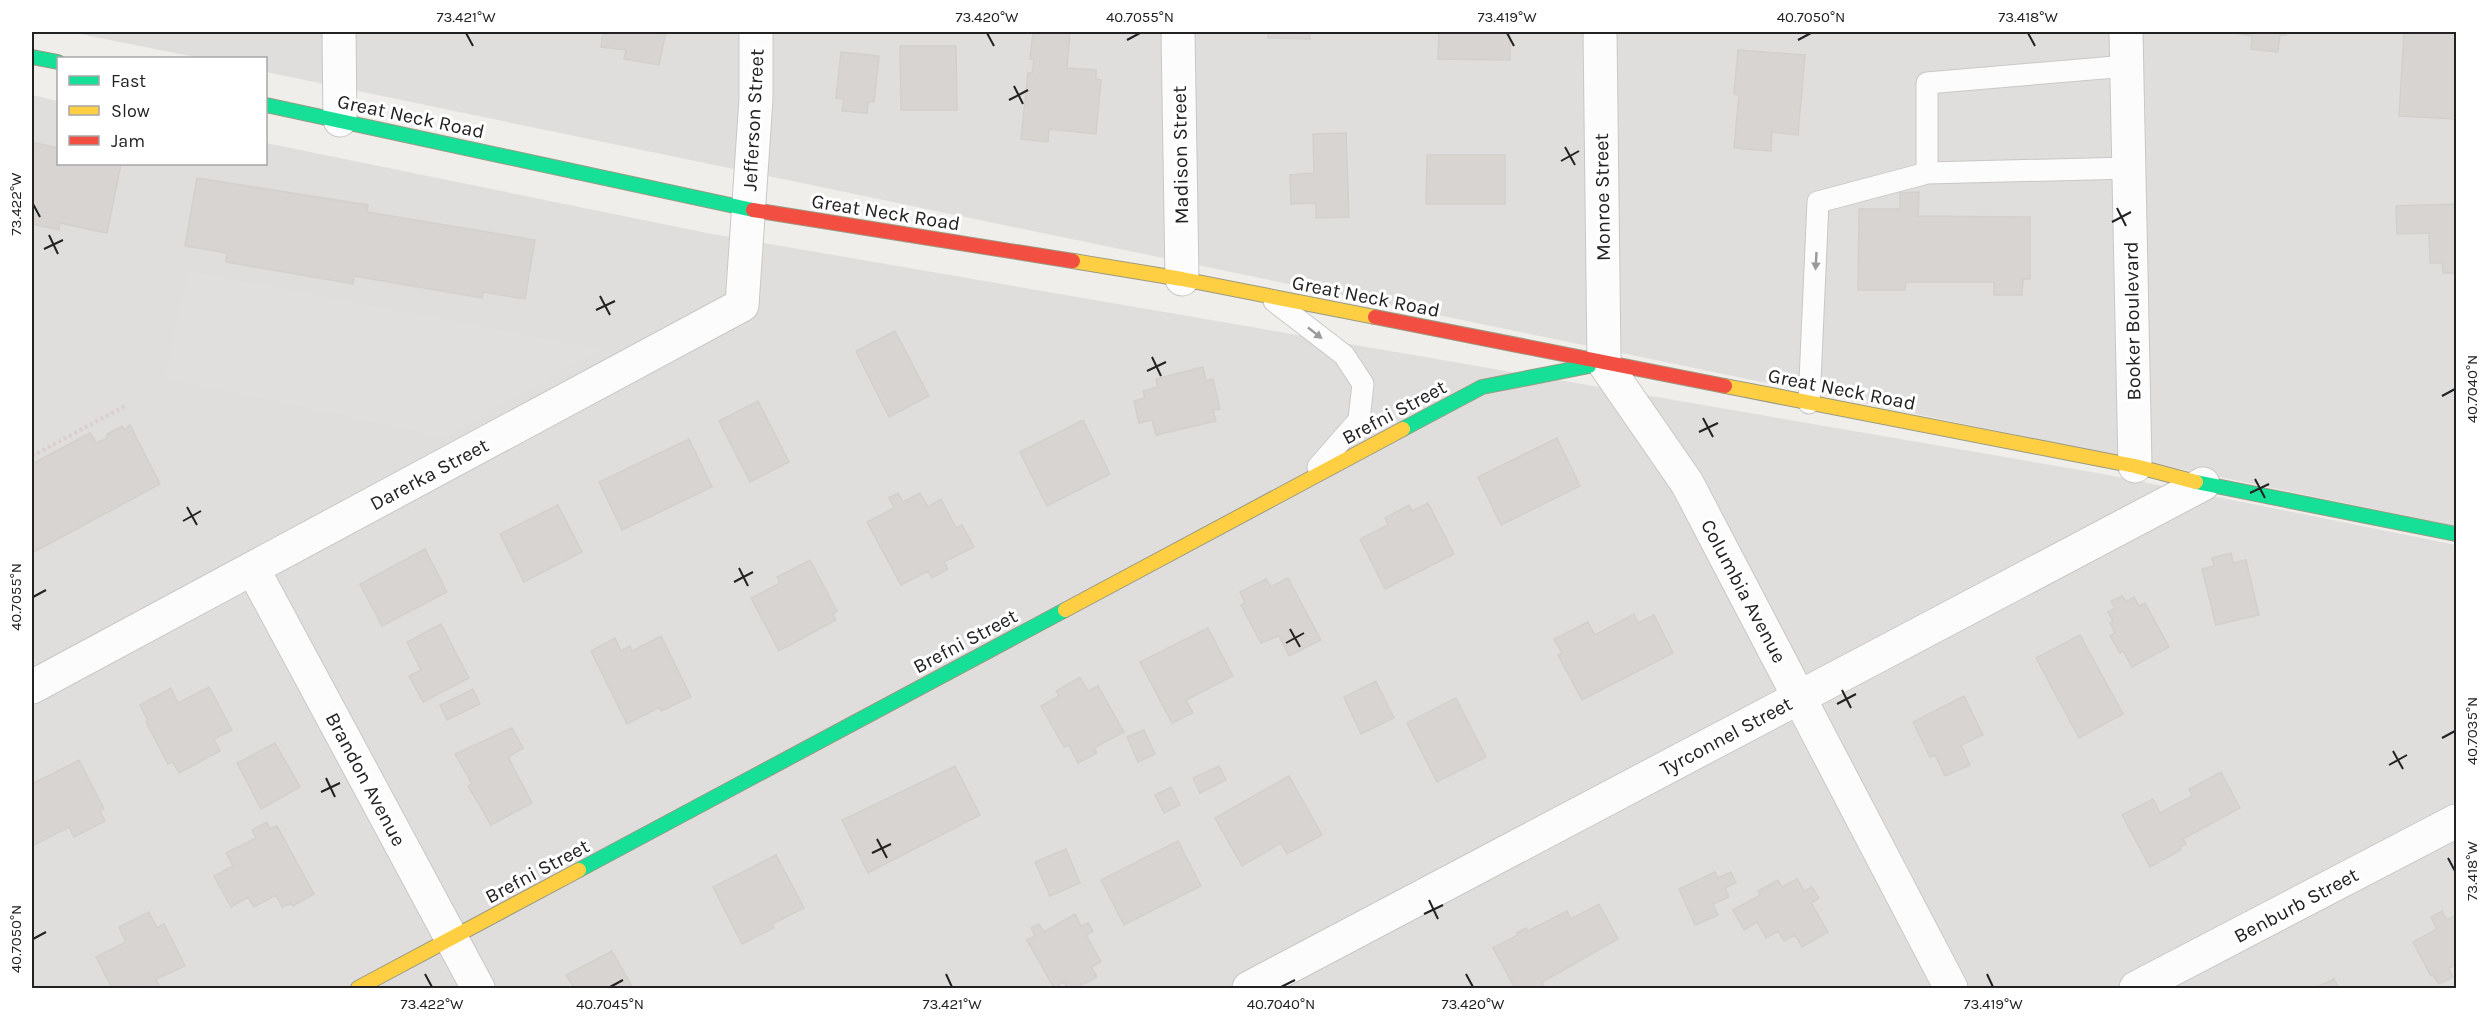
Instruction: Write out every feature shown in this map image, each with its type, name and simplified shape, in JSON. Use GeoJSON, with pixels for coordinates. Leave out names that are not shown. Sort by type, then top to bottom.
{"type":"FeatureCollection","features":[{"type":"Feature","properties":{"kind":"main road"},"geometry":{"type":"LineString","coordinates":[[32,57],[57,62]]}},
{"type":"Feature","properties":{"kind":"main road","name":"Great Neck Road"},"geometry":{"type":"LineString","coordinates":[[267,105],[748,209],[1182,279],[2135,466],[2203,484],[2457,534]]}},
{"type":"Feature","properties":{"kind":"main road","name":"Brefni Street"},"geometry":{"type":"LineString","coordinates":[[358,988],[1482,387],[1604,363]]}},
{"type":"Feature","properties":{"kind":"street"},"geometry":{"type":"LineString","coordinates":[[339,32],[340,120]]}},
{"type":"Feature","properties":{"kind":"street","name":"Jefferson Street"},"geometry":{"type":"LineString","coordinates":[[748,209],[756,99],[756,32]]}},
{"type":"Feature","properties":{"kind":"street","name":"Madison Street"},"geometry":{"type":"LineString","coordinates":[[1178,32],[1182,279]]}},
{"type":"Feature","properties":{"kind":"street","name":"Monroe Street"},"geometry":{"type":"LineString","coordinates":[[1599,32],[1604,363]]}},
{"type":"Feature","properties":{"kind":"street","name":"Booker Boulevard"},"geometry":{"type":"LineString","coordinates":[[2126,32],[2135,466]]}},
{"type":"Feature","properties":{"kind":"street","name":"Darerka Street"},"geometry":{"type":"LineString","coordinates":[[32,687],[742,305],[748,209]]}},
{"type":"Feature","properties":{"kind":"street","name":"Columbia Avenue"},"geometry":{"type":"LineString","coordinates":[[1604,363],[1687,483],[1951,988]]}},
{"type":"Feature","properties":{"kind":"street","name":"Tyrconnel Street"},"geometry":{"type":"LineString","coordinates":[[1249,988],[2203,484]]}},
{"type":"Feature","properties":{"kind":"street","name":"Brandon Avenue"},"geometry":{"type":"LineString","coordinates":[[253,569],[478,988]]}},
{"type":"Feature","properties":{"kind":"street","name":"Benburb Street"},"geometry":{"type":"LineString","coordinates":[[2136,988],[2457,821]]}},
{"type":"Feature","properties":{"kind":"lane"},"geometry":{"type":"LineString","coordinates":[[1927,173],[1927,83],[2127,66]]}},
{"type":"Feature","properties":{"kind":"lane"},"geometry":{"type":"LineString","coordinates":[[1809,403],[1818,202],[1927,173],[2129,168]]}},
{"type":"Feature","properties":{"kind":"lane"},"geometry":{"type":"LineString","coordinates":[[1269,297],[1344,355],[1363,384],[1359,420],[1305,482]]}},
{"type":"Feature","properties":{"kind":"path"},"geometry":{"type":"LineString","coordinates":[[32,456],[127,405]]}},
{"type":"Feature","properties":{"kind":"shaded area"},"geometry":{"type":"Polygon","coordinates":[[[70,32],[2456,32],[2456,526],[267,72],[267,57],[195,57],[70,32]]]}},
{"type":"Feature","properties":{"kind":"shaded area"},"geometry":{"type":"Polygon","coordinates":[[[32,95],[57,101],[57,165],[267,165],[267,143],[712,234],[2103,474],[2456,545],[2456,988],[32,988],[32,95]]]}},
{"type":"Feature","properties":{"kind":"shaded area"},"geometry":{"type":"Polygon","coordinates":[[[189,271],[601,349],[443,437],[164,378],[189,271]]]}},
{"type":"Feature","properties":{"kind":"building"},"geometry":{"type":"Polygon","coordinates":[[[603,32],[666,32],[659,65],[624,59],[626,50],[601,47],[603,32]]]}},
{"type":"Feature","properties":{"kind":"building"},"geometry":{"type":"Polygon","coordinates":[[[1033,32],[1070,32],[1067,68],[1096,70],[1096,79],[1101,80],[1096,134],[1049,129],[1048,142],[1021,139],[1028,73],[1032,73],[1034,60],[1030,59],[1033,32]]]}},
{"type":"Feature","properties":{"kind":"building"},"geometry":{"type":"Polygon","coordinates":[[[1268,32],[1310,32],[1310,39],[1268,38],[1268,32]]]}},
{"type":"Feature","properties":{"kind":"building"},"geometry":{"type":"Polygon","coordinates":[[[1439,32],[1510,32],[1510,60],[1438,59],[1439,32]]]}},
{"type":"Feature","properties":{"kind":"building"},"geometry":{"type":"Polygon","coordinates":[[[2240,32],[2286,32],[2286,35],[2280,35],[2278,52],[2251,49],[2252,36],[2239,34],[2240,32]]]}},
{"type":"Feature","properties":{"kind":"building"},"geometry":{"type":"Polygon","coordinates":[[[2404,32],[2455,32],[2456,119],[2399,116],[2404,32]]]}},
{"type":"Feature","properties":{"kind":"building"},"geometry":{"type":"Polygon","coordinates":[[[900,46],[956,46],[957,110],[901,110],[900,46]]]}},
{"type":"Feature","properties":{"kind":"building"},"geometry":{"type":"Polygon","coordinates":[[[1738,50],[1805,55],[1798,135],[1772,132],[1771,151],[1734,148],[1739,95],[1734,94],[1738,50]]]}},
{"type":"Feature","properties":{"kind":"building"},"geometry":{"type":"Polygon","coordinates":[[[841,52],[879,56],[874,102],[868,102],[867,113],[842,111],[844,99],[836,98],[841,52]]]}},
{"type":"Feature","properties":{"kind":"building"},"geometry":{"type":"Polygon","coordinates":[[[1346,133],[1349,217],[1316,218],[1316,203],[1291,204],[1290,175],[1314,173],[1313,134],[1346,133]]]}},
{"type":"Feature","properties":{"kind":"building"},"geometry":{"type":"Polygon","coordinates":[[[32,142],[57,148],[57,165],[121,165],[107,233],[60,223],[59,230],[32,224],[32,142]]]}},
{"type":"Feature","properties":{"kind":"building"},"geometry":{"type":"Polygon","coordinates":[[[1427,155],[1505,155],[1505,204],[1426,204],[1427,155]]]}},
{"type":"Feature","properties":{"kind":"building"},"geometry":{"type":"Polygon","coordinates":[[[197,178],[368,205],[367,212],[535,240],[525,299],[483,292],[482,298],[354,276],[353,284],[226,262],[227,253],[185,246],[197,178]]]}},
{"type":"Feature","properties":{"kind":"building"},"geometry":{"type":"Polygon","coordinates":[[[1919,192],[1918,216],[2030,217],[2030,279],[2023,279],[2022,295],[1994,295],[1994,282],[1906,282],[1905,290],[1858,290],[1859,209],[1900,209],[1900,193],[1919,192]]]}},
{"type":"Feature","properties":{"kind":"building"},"geometry":{"type":"Polygon","coordinates":[[[2456,204],[2456,273],[2443,273],[2442,263],[2430,263],[2429,233],[2397,234],[2396,206],[2456,204]]]}},
{"type":"Feature","properties":{"kind":"building"},"geometry":{"type":"Polygon","coordinates":[[[895,331],[929,396],[889,417],[856,351],[895,331]]]}},
{"type":"Feature","properties":{"kind":"building"},"geometry":{"type":"Polygon","coordinates":[[[1203,367],[1206,381],[1213,379],[1220,409],[1213,410],[1216,421],[1156,435],[1152,420],[1139,423],[1134,401],[1145,398],[1143,391],[1158,387],[1156,379],[1203,367]]]}},
{"type":"Feature","properties":{"kind":"building"},"geometry":{"type":"Polygon","coordinates":[[[758,401],[789,462],[750,482],[719,421],[758,401]]]}},
{"type":"Feature","properties":{"kind":"building"},"geometry":{"type":"Polygon","coordinates":[[[1083,420],[1110,474],[1047,506],[1020,452],[1083,420]]]}},
{"type":"Feature","properties":{"kind":"building"},"geometry":{"type":"Polygon","coordinates":[[[130,425],[160,484],[32,553],[32,464],[90,433],[96,443],[107,438],[107,434],[122,426],[124,430],[130,425]]]}},
{"type":"Feature","properties":{"kind":"building"},"geometry":{"type":"Polygon","coordinates":[[[1557,438],[1580,486],[1501,525],[1478,477],[1557,438]]]}},
{"type":"Feature","properties":{"kind":"building"},"geometry":{"type":"Polygon","coordinates":[[[689,439],[712,487],[622,530],[599,482],[689,439]]]}},
{"type":"Feature","properties":{"kind":"building"},"geometry":{"type":"Polygon","coordinates":[[[898,493],[903,502],[920,493],[928,507],[941,499],[956,528],[962,525],[974,547],[944,562],[948,569],[932,578],[928,571],[901,585],[867,522],[894,508],[889,498],[898,493]]]}},
{"type":"Feature","properties":{"kind":"building"},"geometry":{"type":"Polygon","coordinates":[[[1428,503],[1454,554],[1385,589],[1360,539],[1388,525],[1385,518],[1409,505],[1412,511],[1428,503]]]}},
{"type":"Feature","properties":{"kind":"building"},"geometry":{"type":"Polygon","coordinates":[[[558,505],[582,552],[524,582],[500,534],[558,505]]]}},
{"type":"Feature","properties":{"kind":"building"},"geometry":{"type":"Polygon","coordinates":[[[425,549],[447,592],[382,626],[360,584],[425,549]]]}},
{"type":"Feature","properties":{"kind":"building"},"geometry":{"type":"Polygon","coordinates":[[[2231,553],[2233,563],[2246,560],[2259,615],[2216,625],[2202,569],[2214,566],[2212,558],[2231,553]]]}},
{"type":"Feature","properties":{"kind":"building"},"geometry":{"type":"Polygon","coordinates":[[[810,560],[837,611],[833,614],[836,620],[779,651],[751,598],[780,583],[777,577],[810,560]]]}},
{"type":"Feature","properties":{"kind":"building"},"geometry":{"type":"Polygon","coordinates":[[[1288,578],[1321,640],[1289,656],[1279,636],[1261,643],[1241,605],[1245,603],[1240,592],[1266,579],[1271,587],[1288,578]]]}},
{"type":"Feature","properties":{"kind":"building"},"geometry":{"type":"Polygon","coordinates":[[[2122,596],[2126,602],[2134,597],[2139,606],[2145,603],[2169,647],[2132,667],[2123,651],[2120,653],[2110,636],[2115,633],[2110,623],[2113,621],[2108,612],[2115,608],[2111,601],[2122,596]]]}},
{"type":"Feature","properties":{"kind":"building"},"geometry":{"type":"Polygon","coordinates":[[[1634,614],[1638,623],[1654,615],[1673,653],[1582,700],[1558,655],[1562,653],[1554,639],[1588,622],[1595,635],[1634,614]]]}},
{"type":"Feature","properties":{"kind":"building"},"geometry":{"type":"Polygon","coordinates":[[[441,624],[469,678],[423,702],[409,676],[421,670],[407,642],[441,624]]]}},
{"type":"Feature","properties":{"kind":"building"},"geometry":{"type":"Polygon","coordinates":[[[1208,628],[1233,676],[1186,700],[1193,713],[1172,723],[1140,662],[1208,628]]]}},
{"type":"Feature","properties":{"kind":"building"},"geometry":{"type":"Polygon","coordinates":[[[2080,635],[2123,714],[2079,738],[2036,658],[2080,635]]]}},
{"type":"Feature","properties":{"kind":"building"},"geometry":{"type":"Polygon","coordinates":[[[661,636],[691,697],[661,711],[660,707],[627,724],[591,651],[615,638],[621,651],[630,646],[632,651],[661,636]]]}},
{"type":"Feature","properties":{"kind":"building"},"geometry":{"type":"Polygon","coordinates":[[[1080,677],[1088,691],[1098,686],[1124,732],[1094,748],[1097,753],[1078,763],[1069,745],[1064,747],[1041,706],[1059,696],[1056,691],[1080,677]]]}},
{"type":"Feature","properties":{"kind":"building"},"geometry":{"type":"Polygon","coordinates":[[[1376,681],[1394,718],[1361,734],[1344,697],[1376,681]]]}},
{"type":"Feature","properties":{"kind":"building"},"geometry":{"type":"Polygon","coordinates":[[[209,687],[232,730],[214,739],[220,751],[179,773],[173,762],[168,764],[146,722],[148,721],[140,705],[171,688],[178,703],[209,687]]]}},
{"type":"Feature","properties":{"kind":"building"},"geometry":{"type":"Polygon","coordinates":[[[473,689],[480,704],[447,720],[440,705],[473,689]]]}},
{"type":"Feature","properties":{"kind":"building"},"geometry":{"type":"Polygon","coordinates":[[[1964,696],[1983,735],[1961,745],[1970,765],[1945,776],[1935,755],[1930,757],[1913,722],[1964,696]]]}},
{"type":"Feature","properties":{"kind":"building"},"geometry":{"type":"Polygon","coordinates":[[[1456,698],[1486,757],[1437,782],[1407,723],[1456,698]]]}},
{"type":"Feature","properties":{"kind":"building"},"geometry":{"type":"Polygon","coordinates":[[[512,728],[523,748],[508,757],[532,803],[491,825],[468,786],[472,784],[455,754],[512,728]]]}},
{"type":"Feature","properties":{"kind":"building"},"geometry":{"type":"Polygon","coordinates":[[[1144,730],[1155,754],[1138,762],[1127,737],[1144,730]]]}},
{"type":"Feature","properties":{"kind":"building"},"geometry":{"type":"Polygon","coordinates":[[[275,743],[300,787],[261,809],[237,763],[275,743]]]}},
{"type":"Feature","properties":{"kind":"building"},"geometry":{"type":"Polygon","coordinates":[[[79,760],[104,809],[100,811],[105,821],[74,837],[69,827],[32,846],[32,784],[79,760]]]}},
{"type":"Feature","properties":{"kind":"building"},"geometry":{"type":"Polygon","coordinates":[[[955,766],[980,815],[868,873],[842,820],[955,766]]]}},
{"type":"Feature","properties":{"kind":"building"},"geometry":{"type":"Polygon","coordinates":[[[1219,766],[1226,780],[1200,793],[1193,778],[1219,766]]]}},
{"type":"Feature","properties":{"kind":"building"},"geometry":{"type":"Polygon","coordinates":[[[2221,772],[2240,808],[2183,839],[2186,844],[2180,847],[2181,850],[2150,867],[2122,815],[2153,799],[2160,813],[2192,796],[2189,789],[2221,772]]]}},
{"type":"Feature","properties":{"kind":"building"},"geometry":{"type":"Polygon","coordinates":[[[1289,776],[1322,835],[1287,854],[1281,843],[1242,866],[1215,818],[1289,776]]]}},
{"type":"Feature","properties":{"kind":"building"},"geometry":{"type":"Polygon","coordinates":[[[1171,787],[1180,805],[1164,813],[1155,795],[1171,787]]]}},
{"type":"Feature","properties":{"kind":"building"},"geometry":{"type":"Polygon","coordinates":[[[267,822],[270,829],[277,826],[314,894],[293,906],[291,903],[282,907],[276,895],[254,907],[248,897],[231,907],[214,876],[233,866],[226,853],[256,838],[252,830],[267,822]]]}},
{"type":"Feature","properties":{"kind":"building"},"geometry":{"type":"Polygon","coordinates":[[[1178,841],[1201,886],[1124,925],[1101,880],[1178,841]]]}},
{"type":"Feature","properties":{"kind":"building"},"geometry":{"type":"Polygon","coordinates":[[[1066,849],[1080,883],[1050,896],[1035,862],[1066,849]]]}},
{"type":"Feature","properties":{"kind":"building"},"geometry":{"type":"Polygon","coordinates":[[[776,855],[804,908],[772,924],[774,928],[742,944],[713,887],[776,855]]]}},
{"type":"Feature","properties":{"kind":"building"},"geometry":{"type":"Polygon","coordinates":[[[1715,872],[1718,878],[1731,872],[1736,883],[1725,888],[1729,897],[1713,904],[1718,915],[1695,925],[1679,889],[1715,872]]]}},
{"type":"Feature","properties":{"kind":"building"},"geometry":{"type":"Polygon","coordinates":[[[1797,879],[1804,891],[1812,887],[1819,898],[1811,903],[1828,932],[1802,947],[1795,935],[1784,941],[1778,931],[1766,938],[1757,922],[1744,930],[1733,910],[1760,895],[1758,891],[1778,880],[1782,887],[1797,879]]]}},
{"type":"Feature","properties":{"kind":"building"},"geometry":{"type":"Polygon","coordinates":[[[1599,904],[1618,939],[1542,982],[1545,988],[1515,988],[1493,948],[1518,935],[1516,933],[1526,928],[1528,931],[1567,911],[1571,919],[1599,904]]]}},
{"type":"Feature","properties":{"kind":"building"},"geometry":{"type":"Polygon","coordinates":[[[2442,911],[2447,920],[2456,915],[2456,964],[2449,969],[2453,977],[2439,984],[2433,975],[2431,976],[2413,942],[2437,929],[2431,917],[2442,911]]]}},
{"type":"Feature","properties":{"kind":"building"},"geometry":{"type":"Polygon","coordinates":[[[149,912],[157,928],[164,924],[185,966],[156,979],[159,985],[153,988],[144,986],[112,988],[96,957],[126,942],[119,927],[149,912]]]}},
{"type":"Feature","properties":{"kind":"building"},"geometry":{"type":"Polygon","coordinates":[[[1075,914],[1081,926],[1088,923],[1093,931],[1086,935],[1101,962],[1091,967],[1097,977],[1076,988],[1068,988],[1064,982],[1054,988],[1027,940],[1035,936],[1031,928],[1039,924],[1044,932],[1075,914]]]}},
{"type":"Feature","properties":{"kind":"building"},"geometry":{"type":"Polygon","coordinates":[[[612,951],[633,988],[574,988],[566,975],[612,951]]]}},
{"type":"Feature","properties":{"kind":"building"},"geometry":{"type":"Polygon","coordinates":[[[2334,979],[2339,988],[2315,988],[2334,979]]]}},
{"type":"Feature","properties":{"kind":"traffic: fast"},"geometry":{"type":"LineString","coordinates":[[32,57],[57,62]]}},
{"type":"Feature","properties":{"kind":"traffic: fast"},"geometry":{"type":"LineString","coordinates":[[267,105],[753,210]]}},
{"type":"Feature","properties":{"kind":"traffic: fast"},"geometry":{"type":"LineString","coordinates":[[1403,429],[1482,387],[1589,366]]}},
{"type":"Feature","properties":{"kind":"traffic: fast"},"geometry":{"type":"LineString","coordinates":[[2196,482],[2456,534]]}},
{"type":"Feature","properties":{"kind":"traffic: fast"},"geometry":{"type":"LineString","coordinates":[[579,870],[1065,610]]}},
{"type":"Feature","properties":{"kind":"traffic: slow"},"geometry":{"type":"LineString","coordinates":[[1073,261],[1182,279],[1375,317]]}},
{"type":"Feature","properties":{"kind":"traffic: slow"},"geometry":{"type":"LineString","coordinates":[[1725,386],[2135,466],[2196,482]]}},
{"type":"Feature","properties":{"kind":"traffic: slow"},"geometry":{"type":"LineString","coordinates":[[1065,610],[1403,429]]}},
{"type":"Feature","properties":{"kind":"traffic: slow"},"geometry":{"type":"LineString","coordinates":[[358,988],[579,870]]}},
{"type":"Feature","properties":{"kind":"traffic: jam"},"geometry":{"type":"LineString","coordinates":[[753,210],[1073,261]]}},
{"type":"Feature","properties":{"kind":"traffic: jam"},"geometry":{"type":"LineString","coordinates":[[1375,317],[1725,386]]}}]}
